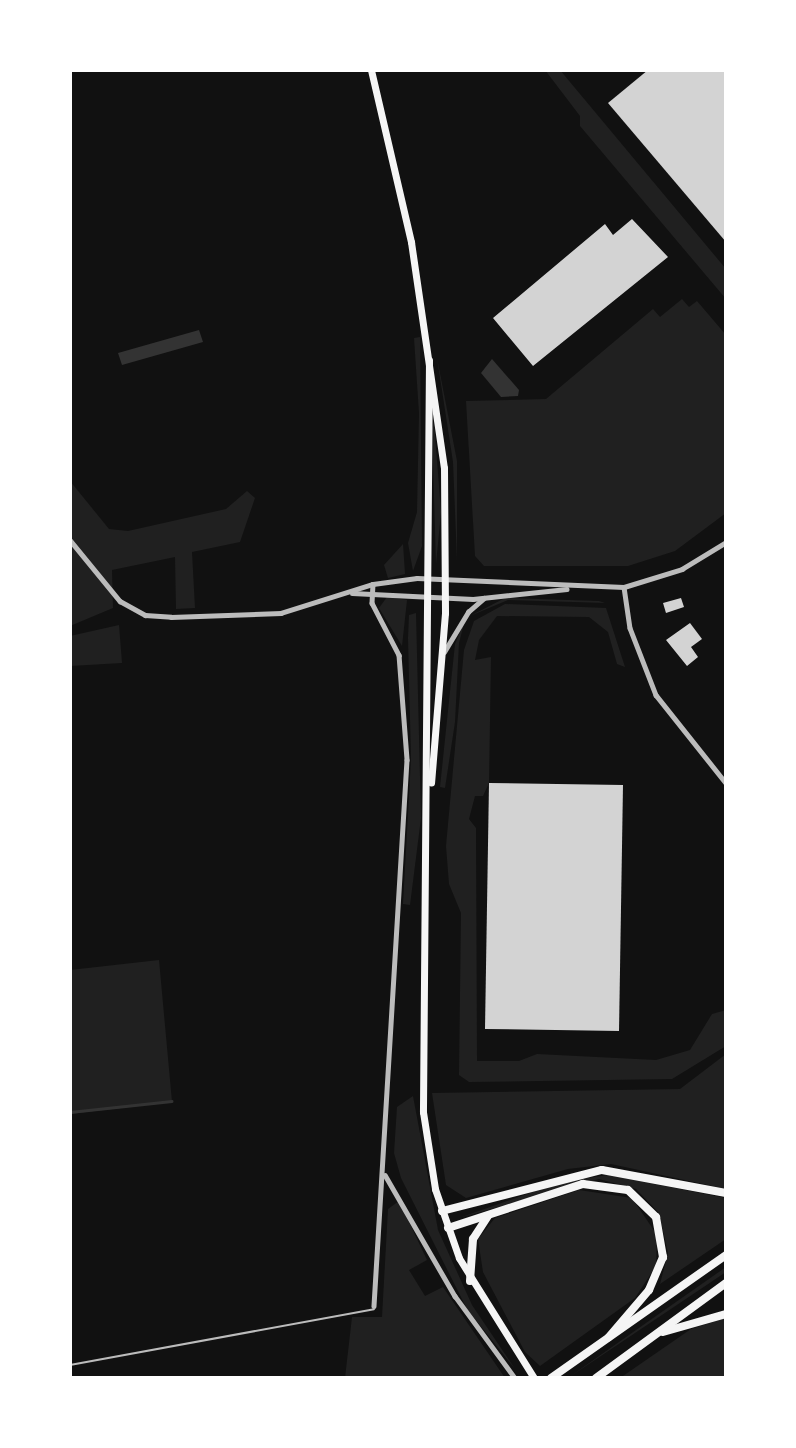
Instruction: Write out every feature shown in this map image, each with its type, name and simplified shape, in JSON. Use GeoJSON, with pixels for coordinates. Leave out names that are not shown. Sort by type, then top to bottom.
{"type":"FeatureCollection","features":[{"type":"Feature","properties":{"kind":"highway"},"geometry":{"type":"LineString","coordinates":[[442,1211],[593,1170],[628,1171],[726,1193]]}},
{"type":"Feature","properties":{"kind":"highway"},"geometry":{"type":"LineString","coordinates":[[448,1228],[583,1184],[620,1186],[642,1200],[660,1227],[662,1264],[649,1290],[609,1337]]}},
{"type":"Feature","properties":{"kind":"highway"},"geometry":{"type":"LineString","coordinates":[[470,1281],[473,1239],[488,1215]]}},
{"type":"Feature","properties":{"kind":"highway"},"geometry":{"type":"LineString","coordinates":[[551,1378],[726,1255]]}},
{"type":"Feature","properties":{"kind":"highway"},"geometry":{"type":"LineString","coordinates":[[596,1378],[726,1283]]}},
{"type":"Feature","properties":{"kind":"highway"},"geometry":{"type":"LineString","coordinates":[[660,1332],[726,1314]]}},
{"type":"Feature","properties":{"kind":"main road"},"geometry":{"type":"LineString","coordinates":[[371,70],[405,208],[444,468],[445,594],[428,808]]}},
{"type":"Feature","properties":{"kind":"main road"},"geometry":{"type":"LineString","coordinates":[[429,360],[428,808],[421,1096],[442,1211],[448,1228],[470,1281],[534,1378]]}},
{"type":"Feature","properties":{"kind":"street"},"geometry":{"type":"LineString","coordinates":[[70,540],[120,601],[152,617],[281,613],[373,584],[428,578],[568,588],[624,587],[682,569],[726,542]]}},
{"type":"Feature","properties":{"kind":"street"},"geometry":{"type":"LineString","coordinates":[[373,584],[372,592],[398,656],[407,760],[374,1306]]}},
{"type":"Feature","properties":{"kind":"street"},"geometry":{"type":"LineString","coordinates":[[624,587],[630,628],[656,695],[726,783]]}},
{"type":"Feature","properties":{"kind":"street"},"geometry":{"type":"LineString","coordinates":[[344,594],[445,594],[485,598],[568,588]]}},
{"type":"Feature","properties":{"kind":"street"},"geometry":{"type":"LineString","coordinates":[[442,654],[468,612],[485,598]]}},
{"type":"Feature","properties":{"kind":"street"},"geometry":{"type":"LineString","coordinates":[[384,1175],[455,1296],[515,1378]]}},
{"type":"Feature","properties":{"kind":"lane"},"geometry":{"type":"LineString","coordinates":[[70,1365],[324,1316],[366,1314],[374,1306]]}},
{"type":"Feature","properties":{"kind":"shaded area"},"geometry":{"type":"Polygon","coordinates":[[[545,70],[560,70],[726,269],[726,299],[580,126],[580,116],[545,70]]]}},
{"type":"Feature","properties":{"kind":"shaded area"},"geometry":{"type":"Polygon","coordinates":[[[682,299],[689,307],[697,301],[726,335],[726,513],[675,551],[628,566],[484,566],[475,556],[466,401],[546,399],[653,309],[660,317],[682,299]]]}},
{"type":"Feature","properties":{"kind":"shaded area"},"geometry":{"type":"Polygon","coordinates":[[[199,330],[203,342],[122,365],[118,353],[199,330]]]}},
{"type":"Feature","properties":{"kind":"shaded area"},"geometry":{"type":"Polygon","coordinates":[[[420,337],[422,546],[413,571],[408,543],[417,512],[419,413],[414,338],[420,337]]]}},
{"type":"Feature","properties":{"kind":"shaded area"},"geometry":{"type":"Polygon","coordinates":[[[437,358],[457,461],[457,561],[453,462],[437,358]]]}},
{"type":"Feature","properties":{"kind":"shaded area"},"geometry":{"type":"Polygon","coordinates":[[[492,359],[519,390],[518,396],[501,397],[481,373],[492,359]]]}},
{"type":"Feature","properties":{"kind":"shaded area"},"geometry":{"type":"Polygon","coordinates":[[[434,422],[441,512],[436,564],[432,428],[434,422]]]}},
{"type":"Feature","properties":{"kind":"shaded area"},"geometry":{"type":"Polygon","coordinates":[[[70,481],[109,529],[128,531],[226,509],[247,491],[255,498],[240,542],[192,552],[195,608],[176,609],[175,557],[112,570],[113,608],[70,626],[70,481]]]}},
{"type":"Feature","properties":{"kind":"shaded area"},"geometry":{"type":"Polygon","coordinates":[[[403,544],[405,574],[388,578],[384,565],[403,544]]]}},
{"type":"Feature","properties":{"kind":"shaded area"},"geometry":{"type":"Polygon","coordinates":[[[387,597],[407,600],[402,646],[379,608],[387,597]]]}},
{"type":"Feature","properties":{"kind":"shaded area"},"geometry":{"type":"Polygon","coordinates":[[[505,598],[605,603],[508,600],[470,616],[505,598]]]}},
{"type":"Feature","properties":{"kind":"shaded area"},"geometry":{"type":"Polygon","coordinates":[[[505,604],[606,608],[625,667],[617,664],[608,632],[589,617],[497,616],[479,640],[475,660],[491,657],[489,783],[483,796],[475,796],[469,819],[476,828],[477,1061],[519,1061],[537,1054],[656,1060],[690,1050],[712,1014],[726,1010],[726,1046],[672,1079],[469,1082],[459,1075],[461,913],[449,884],[446,846],[464,650],[474,621],[505,604]]]}},
{"type":"Feature","properties":{"kind":"shaded area"},"geometry":{"type":"Polygon","coordinates":[[[416,613],[421,818],[410,905],[403,904],[411,759],[408,638],[409,615],[416,613]]]}},
{"type":"Feature","properties":{"kind":"shaded area"},"geometry":{"type":"Polygon","coordinates":[[[465,620],[459,643],[455,722],[445,788],[440,787],[455,644],[465,620]]]}},
{"type":"Feature","properties":{"kind":"shaded area"},"geometry":{"type":"Polygon","coordinates":[[[119,625],[122,663],[70,666],[70,636],[119,625]]]}},
{"type":"Feature","properties":{"kind":"shaded area"},"geometry":{"type":"Polygon","coordinates":[[[159,960],[172,1102],[70,1114],[70,970],[159,960]]]}},
{"type":"Feature","properties":{"kind":"shaded area"},"geometry":{"type":"Polygon","coordinates":[[[726,1054],[726,1189],[611,1164],[568,1169],[466,1198],[446,1185],[432,1093],[680,1089],[726,1054]]]}},
{"type":"Feature","properties":{"kind":"shaded area"},"geometry":{"type":"Polygon","coordinates":[[[413,1096],[438,1230],[472,1305],[515,1369],[467,1309],[401,1178],[394,1153],[397,1107],[413,1096]]]}},
{"type":"Feature","properties":{"kind":"shaded area"},"geometry":{"type":"Polygon","coordinates":[[[608,1175],[726,1198],[726,1239],[660,1284],[668,1253],[659,1213],[636,1189],[599,1179],[459,1218],[561,1182],[608,1175]]]}},
{"type":"Feature","properties":{"kind":"shaded area"},"geometry":{"type":"Polygon","coordinates":[[[579,1190],[632,1198],[657,1235],[656,1266],[635,1298],[540,1366],[525,1352],[483,1272],[478,1239],[495,1218],[579,1190]]]}},
{"type":"Feature","properties":{"kind":"shaded area"},"geometry":{"type":"Polygon","coordinates":[[[399,1201],[427,1260],[409,1270],[425,1296],[443,1287],[505,1378],[345,1378],[352,1317],[382,1317],[388,1209],[399,1201]]]}},
{"type":"Feature","properties":{"kind":"shaded area"},"geometry":{"type":"Polygon","coordinates":[[[726,1267],[726,1272],[568,1378],[636,1330],[726,1267]]]}},
{"type":"Feature","properties":{"kind":"shaded area"},"geometry":{"type":"Polygon","coordinates":[[[726,1318],[726,1378],[620,1378],[691,1329],[726,1318]]]}},
{"type":"Feature","properties":{"kind":"building"},"geometry":{"type":"Polygon","coordinates":[[[648,70],[726,70],[726,242],[608,103],[648,70]]]}},
{"type":"Feature","properties":{"kind":"building"},"geometry":{"type":"Polygon","coordinates":[[[632,219],[668,257],[533,366],[493,318],[605,224],[613,235],[632,219]]]}},
{"type":"Feature","properties":{"kind":"building"},"geometry":{"type":"Polygon","coordinates":[[[681,598],[684,607],[666,613],[663,603],[681,598]]]}},
{"type":"Feature","properties":{"kind":"building"},"geometry":{"type":"Polygon","coordinates":[[[690,623],[702,639],[691,647],[698,657],[687,666],[666,640],[690,623]]]}},
{"type":"Feature","properties":{"kind":"building"},"geometry":{"type":"Polygon","coordinates":[[[489,783],[623,785],[619,1031],[485,1029],[489,783]]]}},
{"type":"Feature","properties":{"kind":"waterway"},"geometry":{"type":"LineString","coordinates":[[70,1112],[171,1101]]}}]}
